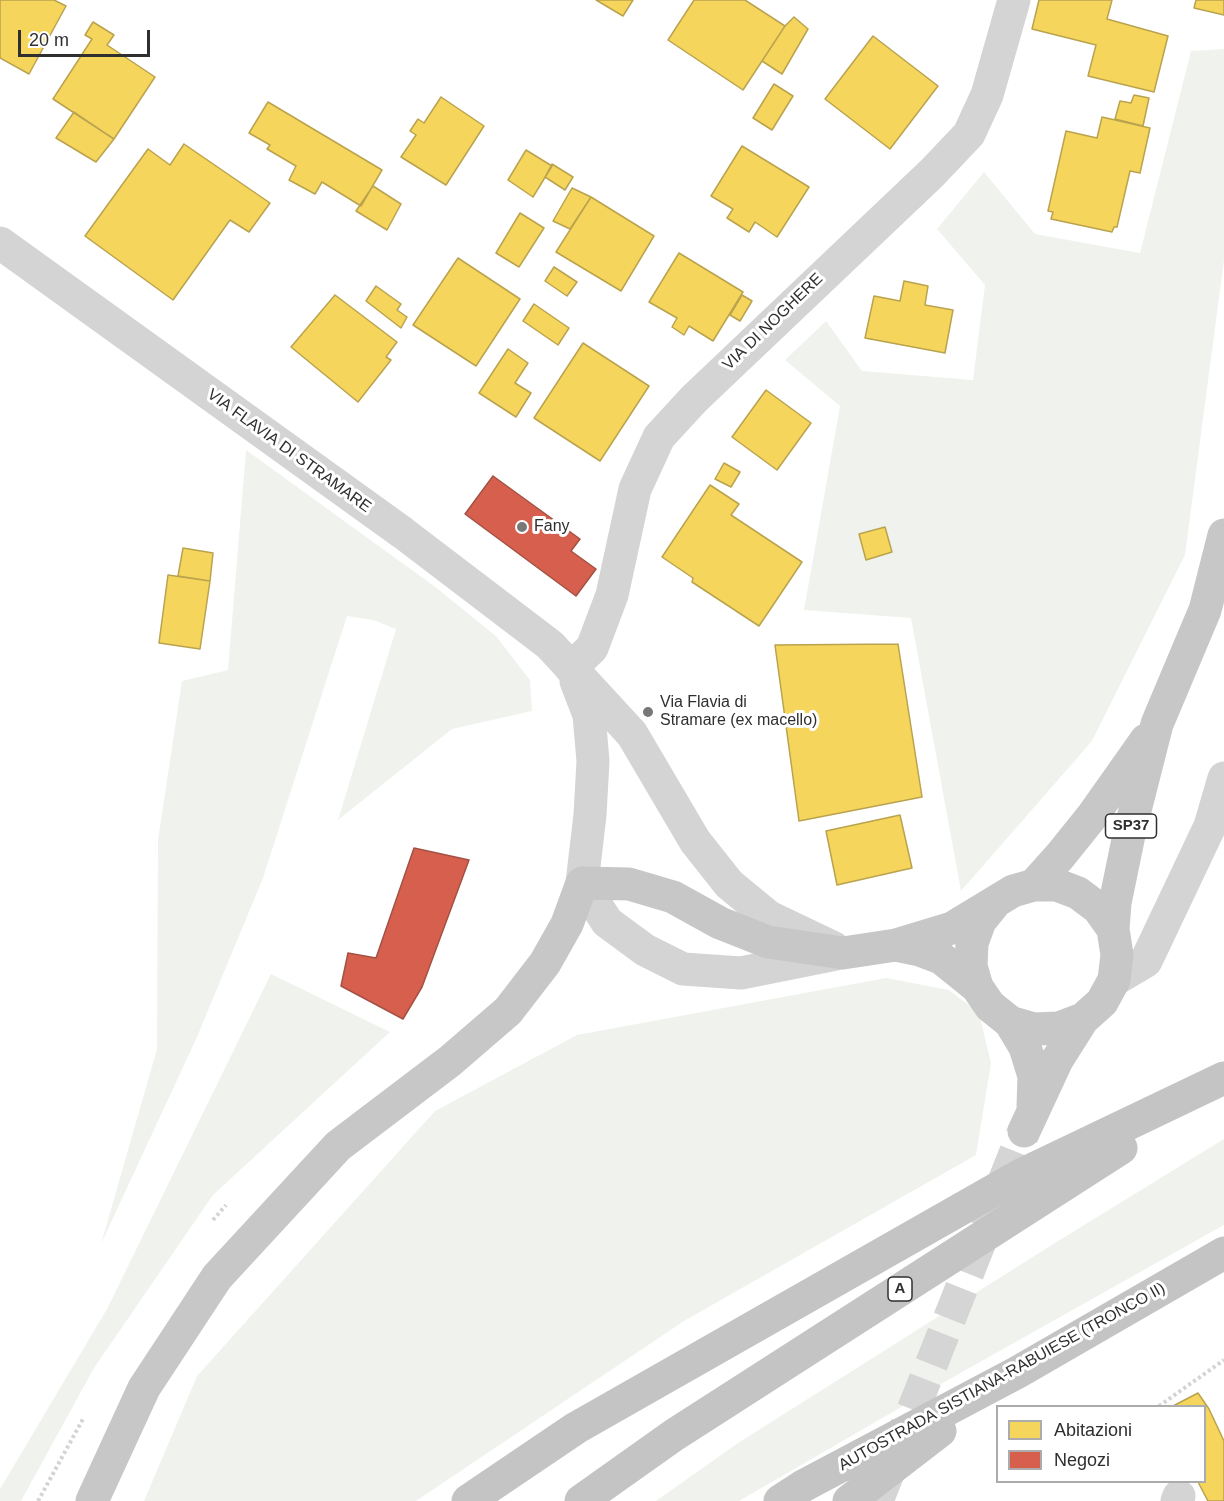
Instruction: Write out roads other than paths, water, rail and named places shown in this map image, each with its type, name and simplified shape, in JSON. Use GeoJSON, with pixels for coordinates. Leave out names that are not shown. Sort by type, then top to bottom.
{"type":"FeatureCollection","features":[{"type":"Feature","properties":{"kind":"highway"},"geometry":{"type":"LineString","coordinates":[[468,1501],[576,1428],[1019,1176],[1224,1078]]}},
{"type":"Feature","properties":{"kind":"highway","name":"A"},"geometry":{"type":"LineString","coordinates":[[581,1501],[674,1434],[1224,1083]]}},
{"type":"Feature","properties":{"kind":"highway","name":"AUTOSTRADA SISTIANA-RABUIESE (TRONCO II)"},"geometry":{"type":"LineString","coordinates":[[780,1501],[803,1486],[1018,1372],[1224,1253]]}},
{"type":"Feature","properties":{"kind":"highway"},"geometry":{"type":"LineString","coordinates":[[849,1501],[1018,1372]]}},
{"type":"Feature","properties":{"kind":"main road","name":"SP37"},"geometry":{"type":"LineString","coordinates":[[1113,929],[1098,908],[1078,892],[1057,885],[1034,885],[1013,891],[994,904],[980,921],[972,943],[971,966],[977,987],[990,1006],[1010,1022],[1025,1047],[1034,1076],[1028,1121],[1057,1060],[1083,1019],[1102,1002],[1114,980],[1117,954],[1113,929],[1115,903],[1157,724],[1205,610],[1224,535]]}},
{"type":"Feature","properties":{"kind":"main road","name":"SP37"},"geometry":{"type":"LineString","coordinates":[[1034,885],[1093,815],[1157,724]]}},
{"type":"Feature","properties":{"kind":"main road"},"geometry":{"type":"LineString","coordinates":[[92,1501],[144,1388],[217,1277],[338,1146],[450,1061],[508,1011],[545,963],[567,924],[582,883],[629,884],[673,897],[720,923],[768,942],[843,953],[896,945],[952,928],[994,904]]}},
{"type":"Feature","properties":{"kind":"main road"},"geometry":{"type":"LineString","coordinates":[[896,945],[920,950],[941,958],[977,987]]}},
{"type":"Feature","properties":{"kind":"main road","name":"SP37"},"geometry":{"type":"LineString","coordinates":[[1010,1022],[1034,1029],[1051,1029],[1083,1019]]}},
{"type":"Feature","properties":{"kind":"street","name":"VIA DI NOGHERE"},"geometry":{"type":"LineString","coordinates":[[571,668],[592,648],[612,595],[635,489],[659,437],[694,399],[932,173],[969,134],[987,95],[1014,0]]}},
{"type":"Feature","properties":{"kind":"street","name":"VIA FLAVIA DI STRAMARE"},"geometry":{"type":"LineString","coordinates":[[0,243],[403,533],[542,639],[632,734],[695,841],[729,884],[769,917],[843,953]]}},
{"type":"Feature","properties":{"kind":"street"},"geometry":{"type":"LineString","coordinates":[[571,668],[589,715],[594,761],[582,883],[607,922],[645,950],[683,969],[741,973],[843,953]]}},
{"type":"Feature","properties":{"kind":"street"},"geometry":{"type":"LineString","coordinates":[[1114,980],[1146,961],[1210,826],[1224,778]]}},
{"type":"Feature","properties":{"kind":"tunnel"},"geometry":{"type":"LineString","coordinates":[[877,1501],[1024,1131]]}},
{"type":"Feature","properties":{"kind":"place","name":"Fany"},"geometry":{"type":"Point","coordinates":[522,527]}},
{"type":"Feature","properties":{"kind":"place","name":"Via Flavia di Stramare (ex macello)"},"geometry":{"type":"Point","coordinates":[648,712]}}]}
